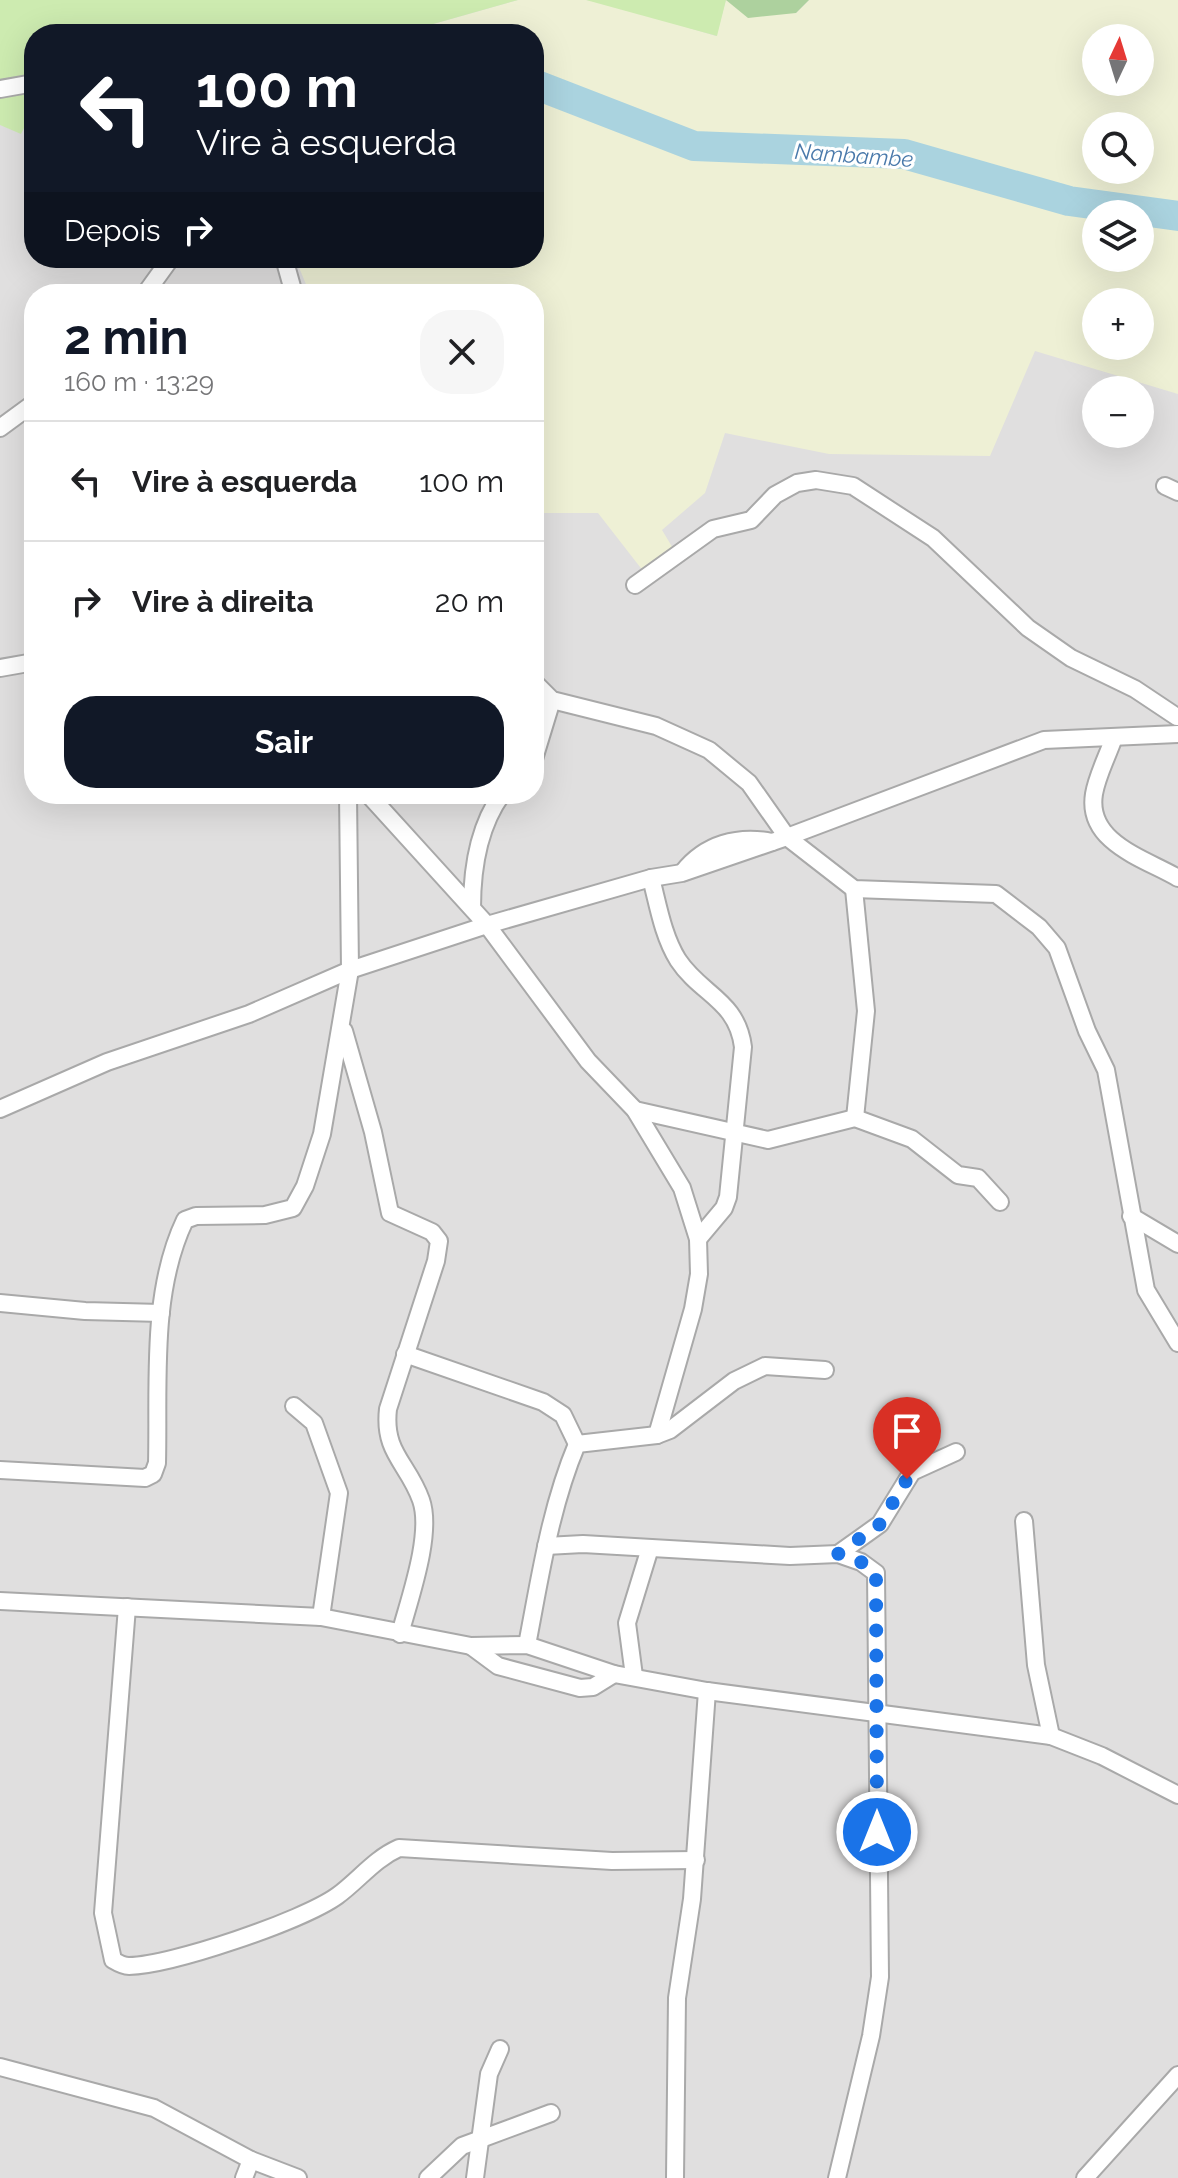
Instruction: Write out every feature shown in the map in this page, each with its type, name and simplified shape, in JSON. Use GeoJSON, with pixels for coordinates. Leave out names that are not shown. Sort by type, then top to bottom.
{"type":"FeatureCollection","features":[{"type":"Feature","properties":{"kind":"street"},"geometry":{"type":"LineString","coordinates":[[0,89],[24,85]]}},
{"type":"Feature","properties":{"kind":"street"},"geometry":{"type":"LineString","coordinates":[[0,428],[24,410]]}},
{"type":"Feature","properties":{"kind":"street"},"geometry":{"type":"LineString","coordinates":[[0,1109],[107,1062],[249,1014],[350,970],[487,925],[651,878],[682,873],[707,849],[749,837],[781,840],[1044,740],[1113,740],[1175,734],[1177,715],[1135,689],[1071,658],[1028,628],[933,538],[853,486],[816,480],[797,483],[775,495],[751,520],[713,529],[635,585]]}},
{"type":"Feature","properties":{"kind":"street"},"geometry":{"type":"LineString","coordinates":[[0,668],[24,664]]}},
{"type":"Feature","properties":{"kind":"street"},"geometry":{"type":"LineString","coordinates":[[544,692],[552,700],[656,726],[709,750],[749,783],[781,840],[854,889],[996,894],[1039,927],[1057,948],[1076,1005],[1106,1070],[1146,1290],[1178,1343]]}},
{"type":"Feature","properties":{"kind":"street"},"geometry":{"type":"LineString","coordinates":[[544,726],[552,700]]}},
{"type":"Feature","properties":{"kind":"street"},"geometry":{"type":"LineString","coordinates":[[1113,740],[1094,794],[1099,826],[1112,842],[1178,878]]}},
{"type":"Feature","properties":{"kind":"street"},"geometry":{"type":"LineString","coordinates":[[0,1470],[145,1478],[153,1474],[157,1463],[161,1313],[177,1235],[185,1220],[196,1216],[265,1215],[293,1208],[305,1186],[322,1134],[350,970],[348,804]]}},
{"type":"Feature","properties":{"kind":"street"},"geometry":{"type":"LineString","coordinates":[[377,804],[487,925],[588,1061],[635,1110],[682,1188],[698,1239],[699,1274],[693,1309],[657,1435]]}},
{"type":"Feature","properties":{"kind":"street"},"geometry":{"type":"LineString","coordinates":[[472,908],[472,867],[496,804]]}},
{"type":"Feature","properties":{"kind":"street"},"geometry":{"type":"LineString","coordinates":[[454,888],[472,867]]}},
{"type":"Feature","properties":{"kind":"street"},"geometry":{"type":"LineString","coordinates":[[651,878],[671,947],[694,980],[731,1010],[741,1032],[743,1047],[728,1197],[724,1208],[698,1239]]}},
{"type":"Feature","properties":{"kind":"street"},"geometry":{"type":"LineString","coordinates":[[854,889],[866,1011],[855,1118]]}},
{"type":"Feature","properties":{"kind":"street"},"geometry":{"type":"LineString","coordinates":[[342,1025],[373,1132],[390,1213],[432,1232],[439,1241],[436,1261],[405,1354],[386,1428],[388,1440],[421,1500],[424,1528],[400,1634]]}},
{"type":"Feature","properties":{"kind":"street"},"geometry":{"type":"LineString","coordinates":[[635,1110],[768,1140],[855,1118],[912,1139],[958,1175],[978,1178],[1000,1202]]}},
{"type":"Feature","properties":{"kind":"street"},"geometry":{"type":"LineString","coordinates":[[1131,1216],[1178,1244]]}},
{"type":"Feature","properties":{"kind":"street"},"geometry":{"type":"LineString","coordinates":[[0,1303],[85,1311],[161,1313]]}},
{"type":"Feature","properties":{"kind":"street"},"geometry":{"type":"LineString","coordinates":[[405,1354],[543,1402],[563,1415],[577,1444],[566,1471],[546,1546],[527,1645]]}},
{"type":"Feature","properties":{"kind":"street"},"geometry":{"type":"LineString","coordinates":[[577,1444],[657,1435],[670,1430],[734,1381],[765,1366],[825,1370]]}},
{"type":"Feature","properties":{"kind":"street"},"geometry":{"type":"LineString","coordinates":[[294,1406],[314,1423],[339,1493],[321,1617]]}},
{"type":"Feature","properties":{"kind":"street"},"geometry":{"type":"LineString","coordinates":[[838,1554],[880,1524],[912,1472],[956,1452]]}},
{"type":"Feature","properties":{"kind":"street"},"geometry":{"type":"LineString","coordinates":[[1024,1521],[1036,1665],[1051,1736]]}},
{"type":"Feature","properties":{"kind":"street"},"geometry":{"type":"LineString","coordinates":[[546,1546],[583,1544],[790,1556],[838,1554],[861,1562],[876,1573],[880,1977],[871,2036],[837,2178]]}},
{"type":"Feature","properties":{"kind":"street"},"geometry":{"type":"LineString","coordinates":[[634,1676],[627,1623],[650,1548]]}},
{"type":"Feature","properties":{"kind":"street"},"geometry":{"type":"LineString","coordinates":[[0,1601],[321,1617],[471,1646],[527,1645],[614,1674],[707,1691],[1051,1736],[1102,1756],[1178,1795]]}},
{"type":"Feature","properties":{"kind":"street"},"geometry":{"type":"LineString","coordinates":[[127,1607],[103,1913],[113,1960],[125,1967],[152,1963],[300,1919],[338,1896],[382,1855],[399,1848],[612,1861],[696,1860]]}},
{"type":"Feature","properties":{"kind":"street"},"geometry":{"type":"LineString","coordinates":[[471,1646],[498,1666],[544,1681],[593,1687],[614,1674]]}},
{"type":"Feature","properties":{"kind":"street"},"geometry":{"type":"LineString","coordinates":[[675,2178],[677,1998],[696,1860],[707,1691]]}},
{"type":"Feature","properties":{"kind":"street"},"geometry":{"type":"LineString","coordinates":[[475,2178],[489,2074],[500,2049]]}},
{"type":"Feature","properties":{"kind":"street"},"geometry":{"type":"LineString","coordinates":[[0,2067],[154,2108],[251,2160],[298,2178]]}},
{"type":"Feature","properties":{"kind":"street"},"geometry":{"type":"LineString","coordinates":[[1085,2178],[1178,2075]]}},
{"type":"Feature","properties":{"kind":"street"},"geometry":{"type":"LineString","coordinates":[[428,2178],[462,2146],[551,2113]]}},
{"type":"Feature","properties":{"kind":"street"},"geometry":{"type":"LineString","coordinates":[[244,2178],[251,2160]]}},
{"type":"Feature","properties":{"kind":"shaded area"},"geometry":{"type":"Polygon","coordinates":[[[0,0],[1178,0],[1178,2178],[0,2178],[0,0]]]}},
{"type":"Feature","properties":{"kind":"green space"},"geometry":{"type":"Polygon","coordinates":[[[0,0],[518,0],[433,24],[24,24],[24,128],[21,134],[0,125],[0,0]]]}},
{"type":"Feature","properties":{"kind":"green space"},"geometry":{"type":"Polygon","coordinates":[[[518,0],[586,0],[609,4],[716,36],[726,0],[796,13],[809,0],[1178,0],[1178,394],[1154,387],[1154,376],[1118,376],[1035,351],[990,456],[829,454],[725,433],[705,493],[662,530],[674,550],[647,576],[598,513],[544,513],[544,284],[306,284],[299,268],[544,268],[544,24],[433,24],[518,0]]]}},
{"type":"Feature","properties":{"kind":"green space"},"geometry":{"type":"Polygon","coordinates":[[[586,0],[726,0],[717,36],[586,0]]]}},
{"type":"Feature","properties":{"kind":"green space"},"geometry":{"type":"Polygon","coordinates":[[[726,0],[809,0],[796,13],[748,18],[726,0]]]}},
{"type":"Feature","properties":{"kind":"waterway","name":"Nambambe"},"geometry":{"type":"LineString","coordinates":[[544,88],[694,146],[904,154],[1069,201],[1178,216]]}},
{"type":"Feature","properties":{"kind":"route"},"geometry":{"type":"LineString","coordinates":[[877,1832],[876,1573],[861,1562],[838,1554],[880,1524],[907,1479]]}}]}
